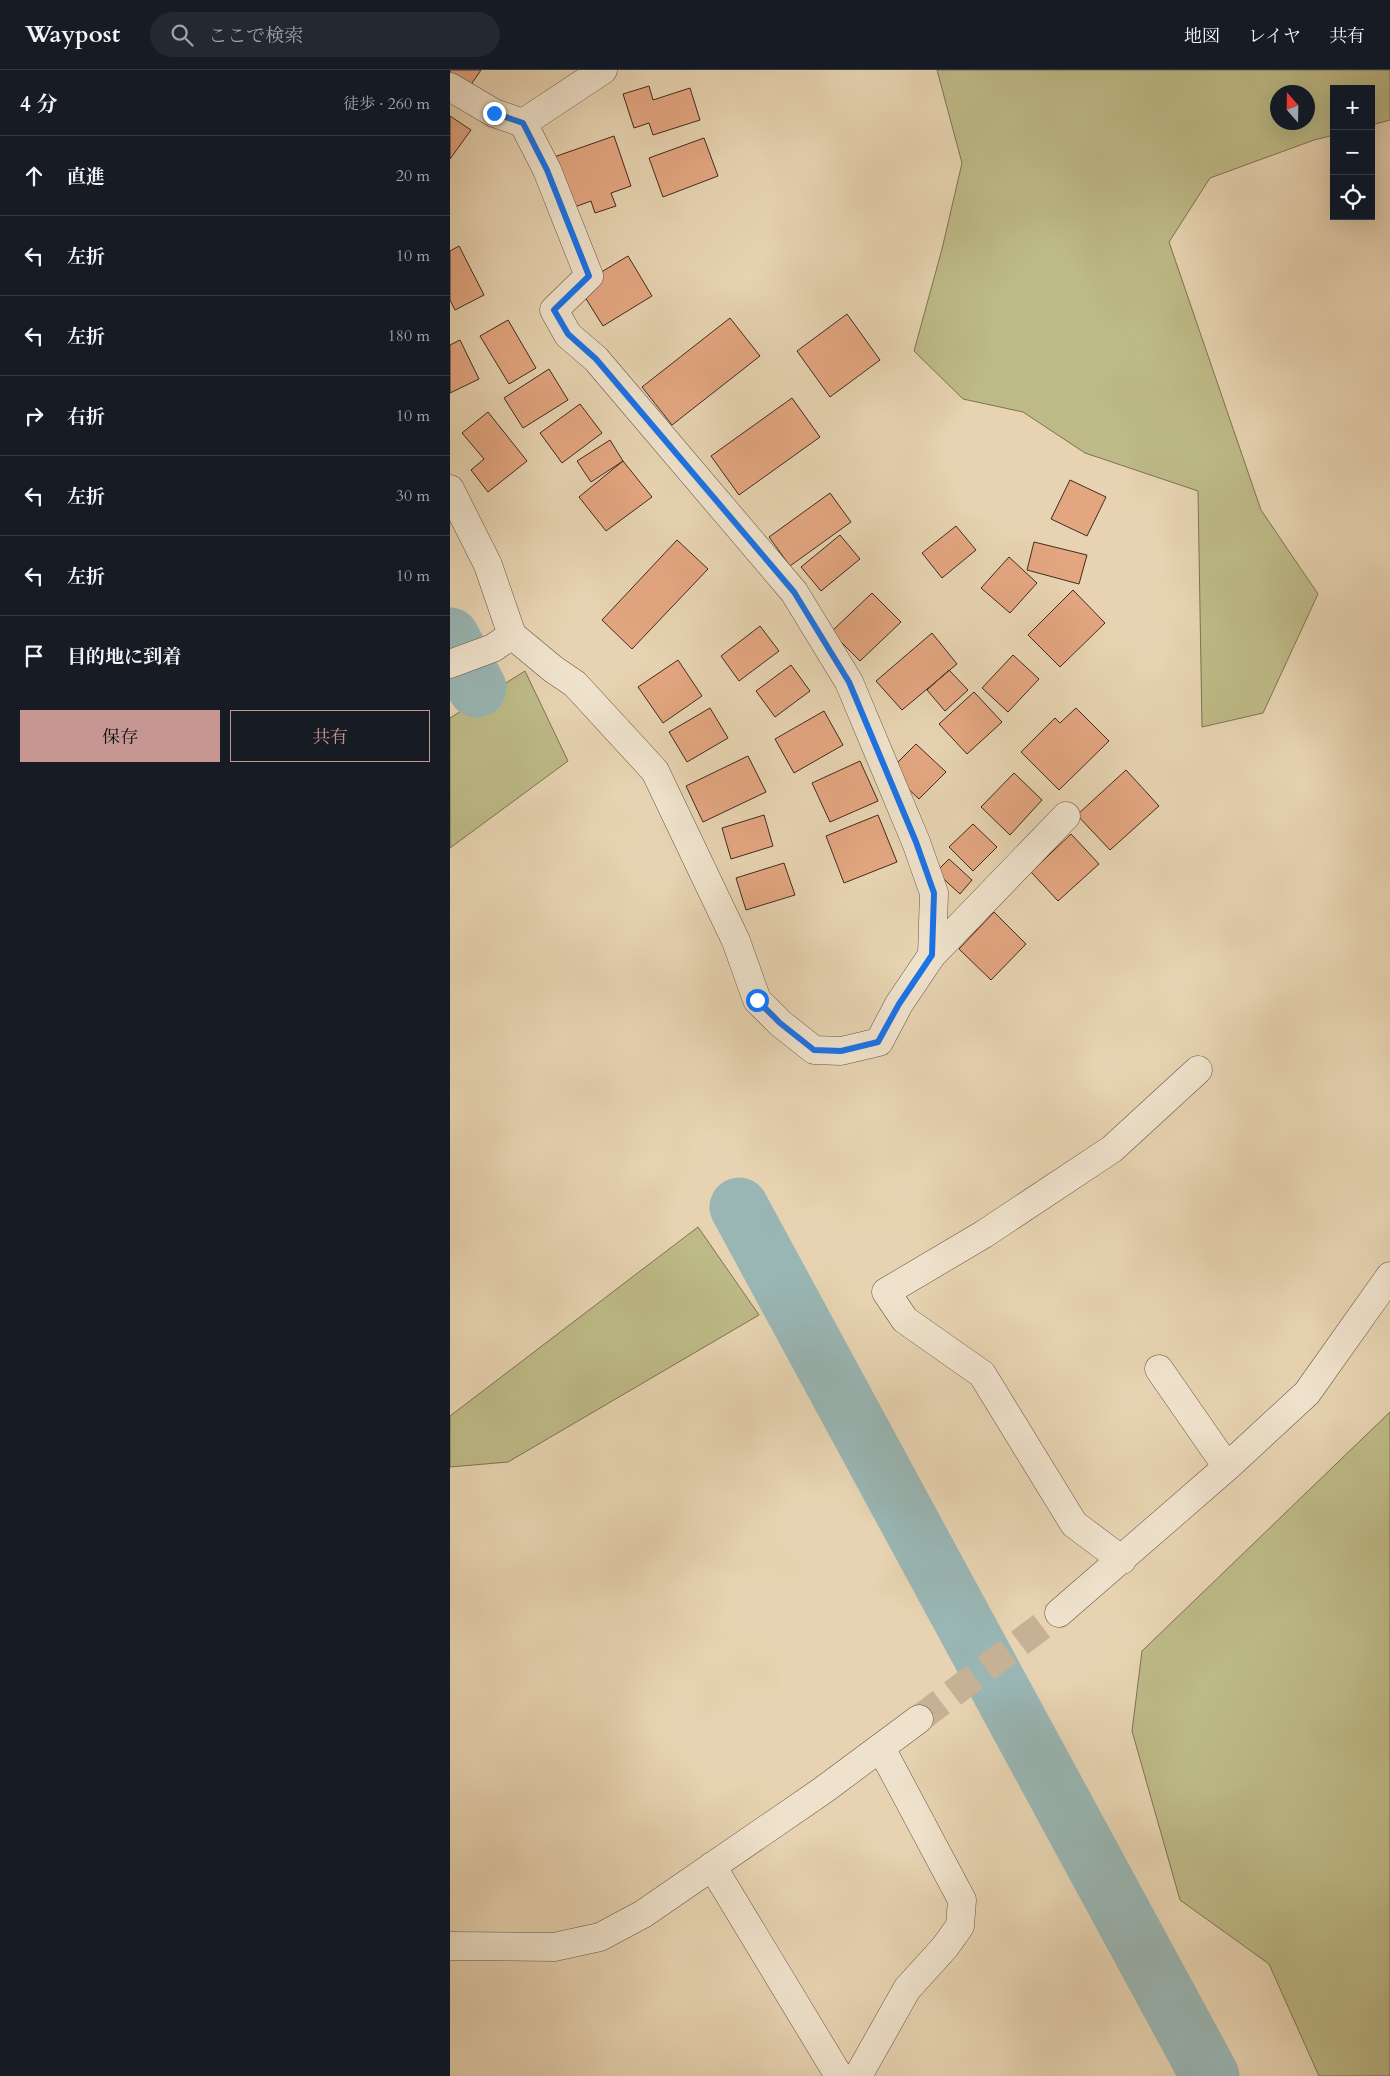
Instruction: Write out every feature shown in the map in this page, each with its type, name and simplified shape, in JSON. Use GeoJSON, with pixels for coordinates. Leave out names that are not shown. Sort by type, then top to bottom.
{"type":"FeatureCollection","features":[{"type":"Feature","properties":{"kind":"street"},"geometry":{"type":"LineString","coordinates":[[523,123],[603,70]]}},
{"type":"Feature","properties":{"kind":"street"},"geometry":{"type":"LineString","coordinates":[[450,87],[494,113],[523,123],[547,170],[589,276],[554,310],[568,334],[596,359],[794,592],[849,682],[916,842],[934,893],[932,955]]}},
{"type":"Feature","properties":{"kind":"street"},"geometry":{"type":"LineString","coordinates":[[450,489],[488,565],[503,642]]}},
{"type":"Feature","properties":{"kind":"street"},"geometry":{"type":"LineString","coordinates":[[503,642],[553,669],[575,684],[655,771],[736,941],[757,1000],[780,1023],[814,1050],[841,1051],[878,1042],[899,1004],[932,955],[1066,816]]}},
{"type":"Feature","properties":{"kind":"street"},"geometry":{"type":"LineString","coordinates":[[450,664],[503,642]]}},
{"type":"Feature","properties":{"kind":"street"},"geometry":{"type":"LineString","coordinates":[[1122,1560],[1074,1524],[982,1374],[905,1320],[886,1292],[984,1234],[1112,1149],[1198,1070]]}},
{"type":"Feature","properties":{"kind":"street"},"geometry":{"type":"LineString","coordinates":[[1059,1613],[1122,1560],[1308,1393],[1390,1276]]}},
{"type":"Feature","properties":{"kind":"street"},"geometry":{"type":"LineString","coordinates":[[1159,1368],[1227,1467]]}},
{"type":"Feature","properties":{"kind":"street"},"geometry":{"type":"LineString","coordinates":[[450,1946],[554,1947],[600,1937],[643,1914],[822,1791],[919,1719]]}},
{"type":"Feature","properties":{"kind":"street"},"geometry":{"type":"LineString","coordinates":[[858,2076],[907,1989],[945,1947],[960,1926],[962,1900],[881,1748]]}},
{"type":"Feature","properties":{"kind":"street"},"geometry":{"type":"LineString","coordinates":[[712,1866],[839,2076]]}},
{"type":"Feature","properties":{"kind":"shaded area"},"geometry":{"type":"Polygon","coordinates":[[[937,70],[1390,70],[1390,120],[1375,124],[1375,85],[1330,85],[1330,136],[1314,140],[1210,178],[1169,242],[1261,510],[1318,594],[1263,713],[1202,727],[1198,491],[1085,453],[1023,412],[963,399],[914,351],[942,249],[962,163],[937,70]]]}},
{"type":"Feature","properties":{"kind":"shaded area"},"geometry":{"type":"Polygon","coordinates":[[[525,671],[568,761],[450,848],[450,718],[525,671]]]}},
{"type":"Feature","properties":{"kind":"shaded area"},"geometry":{"type":"Polygon","coordinates":[[[698,1227],[759,1315],[508,1462],[450,1467],[450,1416],[698,1227]]]}},
{"type":"Feature","properties":{"kind":"shaded area"},"geometry":{"type":"Polygon","coordinates":[[[1390,1412],[1390,2076],[1319,2076],[1269,1964],[1180,1900],[1132,1731],[1142,1651],[1390,1412]]]}},
{"type":"Feature","properties":{"kind":"building"},"geometry":{"type":"Polygon","coordinates":[[[450,70],[481,70],[468,89],[450,77],[450,70]]]}},
{"type":"Feature","properties":{"kind":"building"},"geometry":{"type":"Polygon","coordinates":[[[649,86],[653,100],[690,88],[700,120],[653,135],[649,123],[634,128],[623,94],[649,86]]]}},
{"type":"Feature","properties":{"kind":"building"},"geometry":{"type":"Polygon","coordinates":[[[450,116],[471,130],[450,159],[450,116]]]}},
{"type":"Feature","properties":{"kind":"building"},"geometry":{"type":"Polygon","coordinates":[[[614,136],[631,186],[611,193],[616,206],[595,213],[591,201],[572,208],[554,157],[614,136]]]}},
{"type":"Feature","properties":{"kind":"building"},"geometry":{"type":"Polygon","coordinates":[[[704,138],[718,176],[663,197],[649,158],[704,138]]]}},
{"type":"Feature","properties":{"kind":"building"},"geometry":{"type":"Polygon","coordinates":[[[459,246],[484,295],[455,310],[450,300],[450,251],[459,246]]]}},
{"type":"Feature","properties":{"kind":"building"},"geometry":{"type":"Polygon","coordinates":[[[628,256],[652,296],[603,326],[578,286],[628,256]]]}},
{"type":"Feature","properties":{"kind":"building"},"geometry":{"type":"Polygon","coordinates":[[[847,314],[880,360],[830,397],[797,351],[847,314]]]}},
{"type":"Feature","properties":{"kind":"building"},"geometry":{"type":"Polygon","coordinates":[[[730,318],[760,356],[672,425],[642,387],[730,318]]]}},
{"type":"Feature","properties":{"kind":"building"},"geometry":{"type":"Polygon","coordinates":[[[508,320],[536,368],[509,384],[480,336],[508,320]]]}},
{"type":"Feature","properties":{"kind":"building"},"geometry":{"type":"Polygon","coordinates":[[[460,340],[479,379],[450,393],[450,345],[460,340]]]}},
{"type":"Feature","properties":{"kind":"building"},"geometry":{"type":"Polygon","coordinates":[[[549,369],[568,400],[523,428],[504,398],[549,369]]]}},
{"type":"Feature","properties":{"kind":"building"},"geometry":{"type":"Polygon","coordinates":[[[792,398],[820,437],[739,495],[711,456],[792,398]]]}},
{"type":"Feature","properties":{"kind":"building"},"geometry":{"type":"Polygon","coordinates":[[[580,404],[602,433],[562,463],[540,433],[580,404]]]}},
{"type":"Feature","properties":{"kind":"building"},"geometry":{"type":"Polygon","coordinates":[[[488,412],[527,461],[488,492],[471,470],[484,459],[462,433],[488,412]]]}},
{"type":"Feature","properties":{"kind":"building"},"geometry":{"type":"Polygon","coordinates":[[[610,440],[623,461],[591,482],[577,461],[610,440]]]}},
{"type":"Feature","properties":{"kind":"building"},"geometry":{"type":"Polygon","coordinates":[[[623,461],[652,497],[606,531],[579,497],[623,461]]]}},
{"type":"Feature","properties":{"kind":"building"},"geometry":{"type":"Polygon","coordinates":[[[1070,480],[1106,497],[1087,536],[1051,519],[1070,480]]]}},
{"type":"Feature","properties":{"kind":"building"},"geometry":{"type":"Polygon","coordinates":[[[830,493],[851,522],[790,566],[769,537],[830,493]]]}},
{"type":"Feature","properties":{"kind":"building"},"geometry":{"type":"Polygon","coordinates":[[[956,526],[976,550],[942,578],[922,553],[956,526]]]}},
{"type":"Feature","properties":{"kind":"building"},"geometry":{"type":"Polygon","coordinates":[[[840,535],[860,559],[821,591],[801,567],[840,535]]]}},
{"type":"Feature","properties":{"kind":"building"},"geometry":{"type":"Polygon","coordinates":[[[677,540],[708,569],[632,649],[602,620],[677,540]]]}},
{"type":"Feature","properties":{"kind":"building"},"geometry":{"type":"Polygon","coordinates":[[[1034,542],[1087,555],[1079,584],[1027,570],[1034,542]]]}},
{"type":"Feature","properties":{"kind":"building"},"geometry":{"type":"Polygon","coordinates":[[[1009,557],[1037,583],[1010,613],[981,588],[1009,557]]]}},
{"type":"Feature","properties":{"kind":"building"},"geometry":{"type":"Polygon","coordinates":[[[1073,590],[1105,623],[1060,667],[1028,635],[1073,590]]]}},
{"type":"Feature","properties":{"kind":"building"},"geometry":{"type":"Polygon","coordinates":[[[872,593],[901,622],[860,661],[831,632],[872,593]]]}},
{"type":"Feature","properties":{"kind":"building"},"geometry":{"type":"Polygon","coordinates":[[[760,626],[779,651],[739,681],[721,656],[760,626]]]}},
{"type":"Feature","properties":{"kind":"building"},"geometry":{"type":"Polygon","coordinates":[[[932,633],[957,664],[902,710],[876,681],[932,633]]]}},
{"type":"Feature","properties":{"kind":"building"},"geometry":{"type":"Polygon","coordinates":[[[1013,655],[1039,679],[1008,712],[982,688],[1013,655]]]}},
{"type":"Feature","properties":{"kind":"building"},"geometry":{"type":"Polygon","coordinates":[[[678,660],[702,696],[663,723],[638,687],[678,660]]]}},
{"type":"Feature","properties":{"kind":"building"},"geometry":{"type":"Polygon","coordinates":[[[791,665],[810,691],[775,717],[756,691],[791,665]]]}},
{"type":"Feature","properties":{"kind":"building"},"geometry":{"type":"Polygon","coordinates":[[[949,670],[968,690],[945,711],[927,690],[949,670]]]}},
{"type":"Feature","properties":{"kind":"building"},"geometry":{"type":"Polygon","coordinates":[[[974,692],[1002,722],[967,754],[939,724],[974,692]]]}},
{"type":"Feature","properties":{"kind":"building"},"geometry":{"type":"Polygon","coordinates":[[[710,708],[728,738],[687,762],[669,732],[710,708]]]}},
{"type":"Feature","properties":{"kind":"building"},"geometry":{"type":"Polygon","coordinates":[[[1076,708],[1109,741],[1059,790],[1021,752],[1055,718],[1060,723],[1076,708]]]}},
{"type":"Feature","properties":{"kind":"building"},"geometry":{"type":"Polygon","coordinates":[[[824,711],[843,745],[794,773],[775,739],[824,711]]]}},
{"type":"Feature","properties":{"kind":"building"},"geometry":{"type":"Polygon","coordinates":[[[916,744],[946,772],[919,799],[889,771],[916,744]]]}},
{"type":"Feature","properties":{"kind":"building"},"geometry":{"type":"Polygon","coordinates":[[[748,756],[766,792],[703,822],[686,786],[748,756]]]}},
{"type":"Feature","properties":{"kind":"building"},"geometry":{"type":"Polygon","coordinates":[[[860,761],[878,801],[830,822],[812,783],[860,761]]]}},
{"type":"Feature","properties":{"kind":"building"},"geometry":{"type":"Polygon","coordinates":[[[1126,770],[1159,806],[1110,850],[1077,815],[1126,770]]]}},
{"type":"Feature","properties":{"kind":"building"},"geometry":{"type":"Polygon","coordinates":[[[1014,773],[1042,800],[1010,835],[981,807],[1014,773]]]}},
{"type":"Feature","properties":{"kind":"building"},"geometry":{"type":"Polygon","coordinates":[[[764,815],[773,846],[731,859],[722,828],[764,815]]]}},
{"type":"Feature","properties":{"kind":"building"},"geometry":{"type":"Polygon","coordinates":[[[878,815],[897,862],[844,883],[826,836],[878,815]]]}},
{"type":"Feature","properties":{"kind":"building"},"geometry":{"type":"Polygon","coordinates":[[[973,824],[997,847],[973,871],[949,847],[973,824]]]}},
{"type":"Feature","properties":{"kind":"building"},"geometry":{"type":"Polygon","coordinates":[[[1071,834],[1099,864],[1058,901],[1031,872],[1071,834]]]}},
{"type":"Feature","properties":{"kind":"building"},"geometry":{"type":"Polygon","coordinates":[[[949,859],[972,880],[960,894],[936,872],[949,859]]]}},
{"type":"Feature","properties":{"kind":"building"},"geometry":{"type":"Polygon","coordinates":[[[784,863],[795,895],[746,910],[736,878],[784,863]]]}},
{"type":"Feature","properties":{"kind":"building"},"geometry":{"type":"Polygon","coordinates":[[[994,912],[1026,944],[991,980],[959,949],[994,912]]]}},
{"type":"Feature","properties":{"kind":"waterway"},"geometry":{"type":"LineString","coordinates":[[450,637],[477,688]]}},
{"type":"Feature","properties":{"kind":"waterway"},"geometry":{"type":"LineString","coordinates":[[739,1207],[1210,2076]]}},
{"type":"Feature","properties":{"kind":"tunnel"},"geometry":{"type":"LineString","coordinates":[[919,1719],[1059,1613]]}},
{"type":"Feature","properties":{"kind":"route"},"geometry":{"type":"LineString","coordinates":[[494,113],[523,123],[547,170],[589,276],[554,310],[568,334],[596,359],[794,592],[849,682],[916,842],[934,893],[932,955],[899,1004],[878,1042],[841,1051],[814,1050],[780,1023],[757,1000]]}}]}
